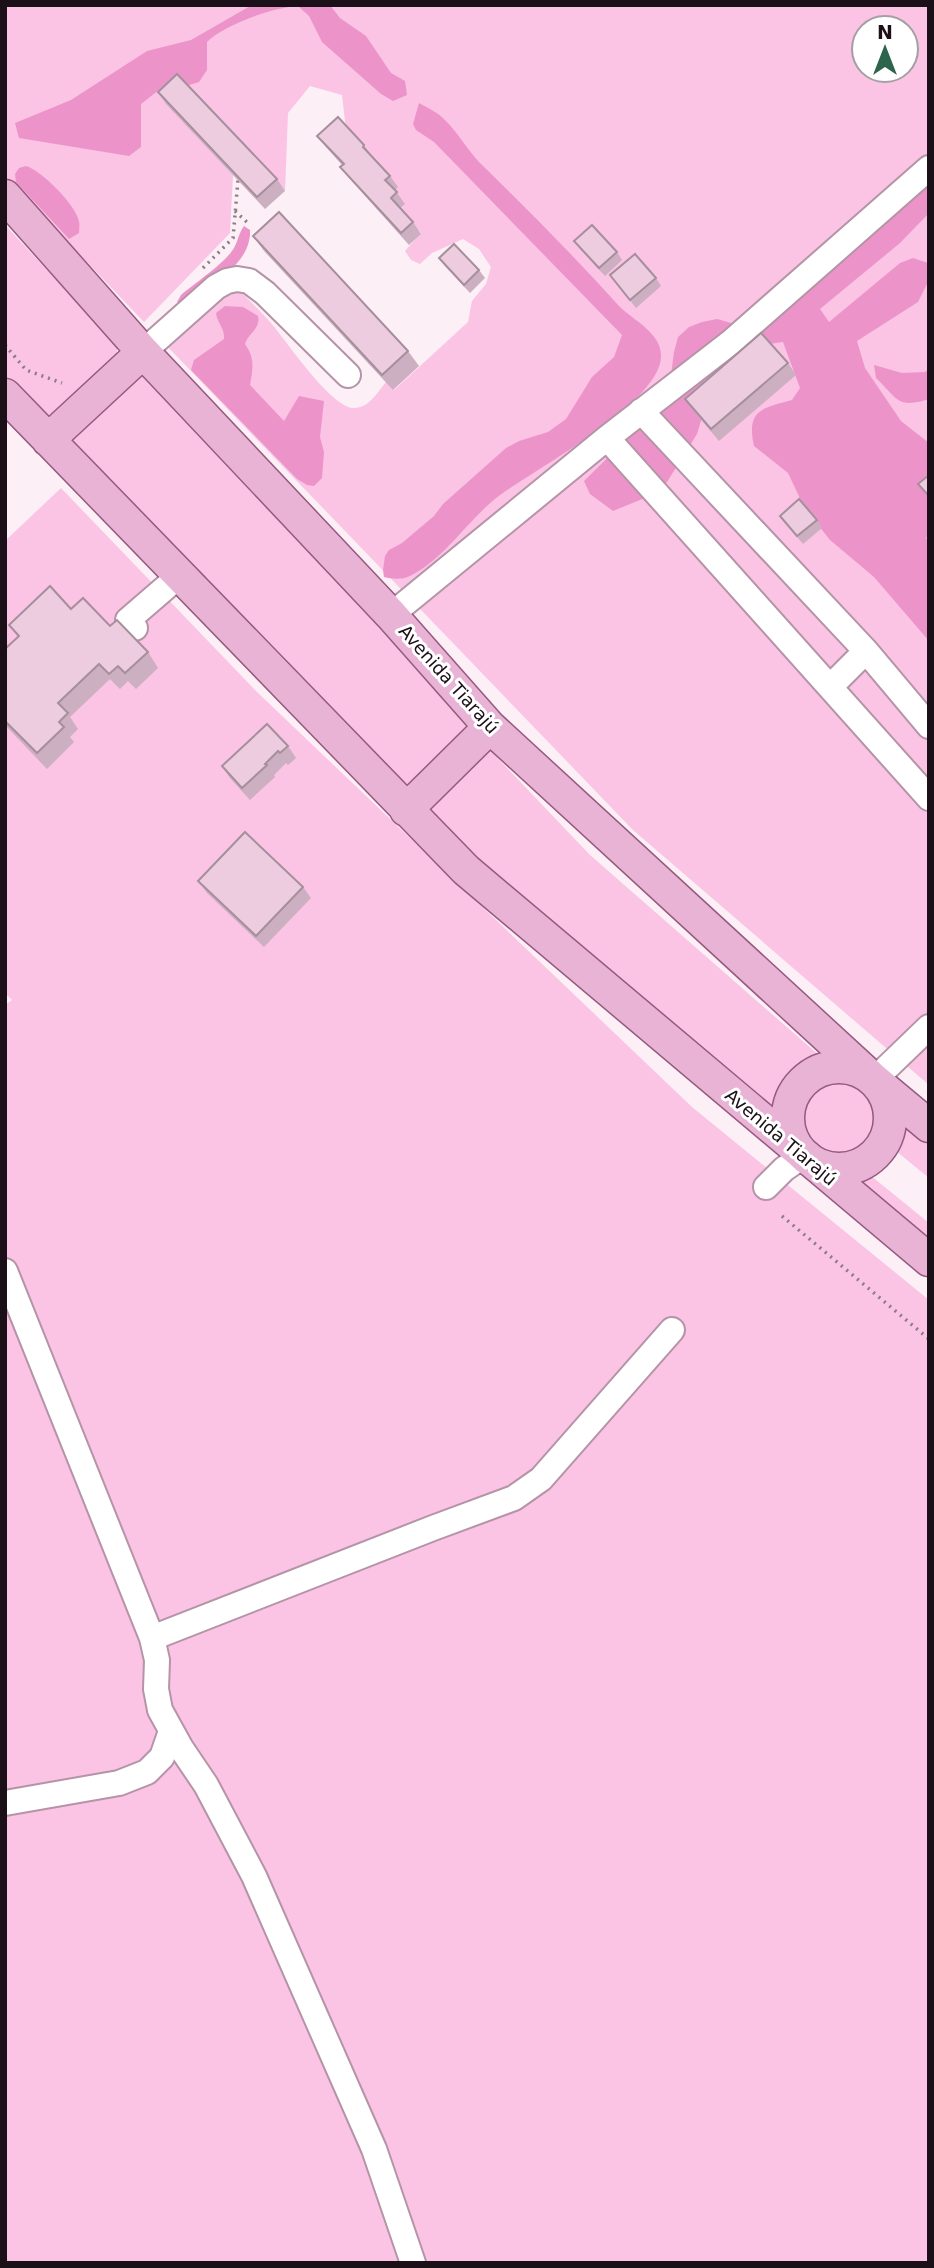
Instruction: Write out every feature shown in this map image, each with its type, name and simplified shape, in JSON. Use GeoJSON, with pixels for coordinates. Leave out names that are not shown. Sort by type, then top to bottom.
{"type":"FeatureCollection","features":[{"type":"Feature","properties":{"kind":"main road","name":"Avenida Tiarajú"},"geometry":{"type":"LineString","coordinates":[[5,196],[143,352],[391,615],[490,727],[874,1080],[929,1126]]}},
{"type":"Feature","properties":{"kind":"main road"},"geometry":{"type":"LineString","coordinates":[[48,440],[143,352]]}},
{"type":"Feature","properties":{"kind":"main road","name":"Avenida Tiarajú"},"geometry":{"type":"LineString","coordinates":[[5,395],[466,870],[929,1260]]}},
{"type":"Feature","properties":{"kind":"main road"},"geometry":{"type":"LineString","coordinates":[[406,810],[490,727]]}},
{"type":"Feature","properties":{"kind":"main road"},"geometry":{"type":"LineString","coordinates":[[845,1067],[860,1071],[874,1080],[890,1109],[890,1126],[885,1142],[875,1156],[858,1166],[839,1170],[820,1166],[803,1156],[793,1143],[787,1120],[792,1097],[801,1083],[813,1073],[845,1067]]}},
{"type":"Feature","properties":{"kind":"street"},"geometry":{"type":"LineString","coordinates":[[391,615],[607,438],[731,342],[929,168]]}},
{"type":"Feature","properties":{"kind":"street"},"geometry":{"type":"LineString","coordinates":[[143,352],[216,287],[237,279],[249,281],[265,293],[348,375]]}},
{"type":"Feature","properties":{"kind":"street"},"geometry":{"type":"LineString","coordinates":[[642,411],[866,651],[929,726]]}},
{"type":"Feature","properties":{"kind":"street"},"geometry":{"type":"LineString","coordinates":[[607,438],[929,798]]}},
{"type":"Feature","properties":{"kind":"street"},"geometry":{"type":"LineString","coordinates":[[135,628],[128,620],[179,576]]}},
{"type":"Feature","properties":{"kind":"street"},"geometry":{"type":"LineString","coordinates":[[830,687],[866,651]]}},
{"type":"Feature","properties":{"kind":"street"},"geometry":{"type":"LineString","coordinates":[[874,1080],[929,1027]]}},
{"type":"Feature","properties":{"kind":"street"},"geometry":{"type":"LineString","coordinates":[[766,1187],[784,1169],[803,1156]]}},
{"type":"Feature","properties":{"kind":"street"},"geometry":{"type":"LineString","coordinates":[[5,1271],[152,1638],[157,1660],[156,1689],[160,1710],[206,1784],[254,1876],[374,2150],[413,2263]]}},
{"type":"Feature","properties":{"kind":"street"},"geometry":{"type":"LineString","coordinates":[[152,1638],[514,1498],[541,1479],[672,1330]]}},
{"type":"Feature","properties":{"kind":"street"},"geometry":{"type":"LineString","coordinates":[[5,1803],[119,1783],[147,1772],[162,1757],[171,1731]]}},
{"type":"Feature","properties":{"kind":"path"},"geometry":{"type":"LineString","coordinates":[[194,277],[233,239],[238,180]]}},
{"type":"Feature","properties":{"kind":"path"},"geometry":{"type":"LineString","coordinates":[[235,211],[250,225]]}},
{"type":"Feature","properties":{"kind":"path"},"geometry":{"type":"LineString","coordinates":[[5,345],[26,370],[62,383]]}},
{"type":"Feature","properties":{"kind":"path"},"geometry":{"type":"LineString","coordinates":[[782,1216],[929,1339]]}},
{"type":"Feature","properties":{"kind":"shaded area"},"geometry":{"type":"Polygon","coordinates":[[[5,5],[929,5],[929,1085],[633,830],[164,343],[224,294],[241,292],[271,323],[333,397],[344,405],[358,408],[368,403],[386,382],[394,390],[468,322],[472,301],[486,284],[491,267],[479,249],[463,239],[432,253],[420,264],[411,260],[405,251],[421,233],[399,210],[346,129],[342,95],[310,86],[288,113],[285,191],[185,86],[233,175],[230,233],[144,322],[5,176],[5,5]]]}},
{"type":"Feature","properties":{"kind":"shaded area"},"geometry":{"type":"Polygon","coordinates":[[[252,5],[330,5],[340,18],[366,36],[391,73],[405,81],[407,95],[393,101],[381,94],[322,42],[309,16],[298,6],[288,7],[249,18],[225,29],[207,42],[207,70],[199,82],[186,86],[164,86],[141,104],[141,147],[129,156],[19,138],[15,123],[71,100],[147,51],[191,40],[252,5]]]}},
{"type":"Feature","properties":{"kind":"shaded area"},"geometry":{"type":"Polygon","coordinates":[[[419,103],[443,118],[479,162],[619,306],[652,334],[657,341],[661,357],[655,375],[619,414],[500,495],[423,568],[407,577],[393,579],[384,577],[383,570],[385,556],[389,550],[402,543],[434,516],[443,504],[506,448],[548,432],[566,419],[592,377],[614,357],[622,335],[434,142],[416,130],[413,124],[419,103]]]}},
{"type":"Feature","properties":{"kind":"shaded area"},"geometry":{"type":"Polygon","coordinates":[[[26,166],[40,174],[65,198],[77,215],[79,233],[69,239],[16,182],[15,174],[19,168],[26,166]]]}},
{"type":"Feature","properties":{"kind":"shaded area"},"geometry":{"type":"Polygon","coordinates":[[[929,166],[929,213],[900,243],[820,309],[829,322],[900,263],[913,258],[928,263],[929,280],[918,302],[857,341],[865,368],[901,421],[929,443],[929,534],[926,538],[929,543],[929,641],[874,577],[830,540],[804,507],[788,473],[754,446],[752,425],[755,418],[765,409],[792,400],[800,388],[783,342],[769,344],[705,407],[697,434],[667,482],[657,493],[613,511],[590,494],[584,481],[668,398],[678,337],[689,327],[717,319],[745,327],[754,322],[874,234],[929,166]]]}},
{"type":"Feature","properties":{"kind":"shaded area"},"geometry":{"type":"Polygon","coordinates":[[[5,225],[117,345],[117,356],[48,416],[37,414],[5,379],[5,225]]]}},
{"type":"Feature","properties":{"kind":"shaded area"},"geometry":{"type":"Polygon","coordinates":[[[244,226],[250,230],[249,242],[236,264],[205,290],[184,303],[177,302],[181,295],[228,256],[244,226]]]}},
{"type":"Feature","properties":{"kind":"shaded area"},"geometry":{"type":"Polygon","coordinates":[[[225,306],[243,307],[258,316],[258,324],[245,344],[252,363],[250,385],[284,421],[299,396],[324,401],[320,437],[324,452],[322,478],[314,486],[297,479],[191,370],[194,360],[224,339],[216,313],[225,306]]]}},
{"type":"Feature","properties":{"kind":"shaded area"},"geometry":{"type":"Polygon","coordinates":[[[874,365],[902,373],[925,372],[929,369],[929,399],[910,403],[894,397],[876,378],[874,365]]]}},
{"type":"Feature","properties":{"kind":"shaded area"},"geometry":{"type":"Polygon","coordinates":[[[140,370],[472,722],[406,791],[64,440],[140,370]]]}},
{"type":"Feature","properties":{"kind":"shaded area"},"geometry":{"type":"Polygon","coordinates":[[[61,488],[257,692],[692,1107],[929,1300],[929,2263],[5,2263],[5,1005],[12,1000],[5,993],[5,541],[61,488]]]}},
{"type":"Feature","properties":{"kind":"shaded area"},"geometry":{"type":"Polygon","coordinates":[[[486,746],[590,855],[829,1064],[806,1073],[791,1085],[782,1102],[778,1127],[421,813],[486,746]]]}},
{"type":"Feature","properties":{"kind":"shaded area"},"geometry":{"type":"Polygon","coordinates":[[[845,1082],[864,1092],[872,1104],[872,1132],[864,1144],[852,1152],[831,1154],[812,1144],[804,1132],[802,1111],[812,1092],[824,1084],[845,1082]]]}},
{"type":"Feature","properties":{"kind":"shaded area"},"geometry":{"type":"Polygon","coordinates":[[[896,1117],[929,1145],[929,1178],[890,1146],[896,1117]]]}},
{"type":"Feature","properties":{"kind":"shaded area"},"geometry":{"type":"Polygon","coordinates":[[[865,1171],[929,1223],[929,1253],[838,1176],[865,1171]]]}},
{"type":"Feature","properties":{"kind":"building"},"geometry":{"type":"Polygon","coordinates":[[[177,74],[277,179],[257,197],[158,92],[177,74]]]}},
{"type":"Feature","properties":{"kind":"building"},"geometry":{"type":"Polygon","coordinates":[[[338,117],[390,176],[385,180],[397,192],[391,198],[413,222],[401,233],[340,167],[344,164],[317,136],[338,117]]]}},
{"type":"Feature","properties":{"kind":"building"},"geometry":{"type":"Polygon","coordinates":[[[279,212],[408,351],[382,375],[253,236],[279,212]]]}},
{"type":"Feature","properties":{"kind":"building"},"geometry":{"type":"Polygon","coordinates":[[[592,225],[617,252],[599,268],[574,241],[592,225]]]}},
{"type":"Feature","properties":{"kind":"building"},"geometry":{"type":"Polygon","coordinates":[[[454,244],[479,270],[464,285],[439,258],[454,244]]]}},
{"type":"Feature","properties":{"kind":"building"},"geometry":{"type":"Polygon","coordinates":[[[635,254],[656,278],[630,300],[610,275],[635,254]]]}},
{"type":"Feature","properties":{"kind":"building"},"geometry":{"type":"Polygon","coordinates":[[[761,333],[788,363],[711,429],[685,399],[761,333]]]}},
{"type":"Feature","properties":{"kind":"building"},"geometry":{"type":"Polygon","coordinates":[[[929,475],[929,496],[918,484],[929,475]]]}},
{"type":"Feature","properties":{"kind":"building"},"geometry":{"type":"Polygon","coordinates":[[[799,499],[817,520],[797,536],[780,516],[799,499]]]}},
{"type":"Feature","properties":{"kind":"building"},"geometry":{"type":"Polygon","coordinates":[[[50,586],[71,609],[83,598],[110,626],[117,620],[148,652],[125,673],[118,666],[109,674],[99,664],[58,703],[68,713],[59,722],[64,727],[37,753],[5,721],[5,649],[19,636],[9,625],[50,586]]]}},
{"type":"Feature","properties":{"kind":"building"},"geometry":{"type":"Polygon","coordinates":[[[267,724],[288,746],[280,753],[278,751],[242,788],[222,766],[267,724]]]}},
{"type":"Feature","properties":{"kind":"building"},"geometry":{"type":"Polygon","coordinates":[[[245,832],[303,887],[256,936],[198,881],[245,832]]]}}]}
